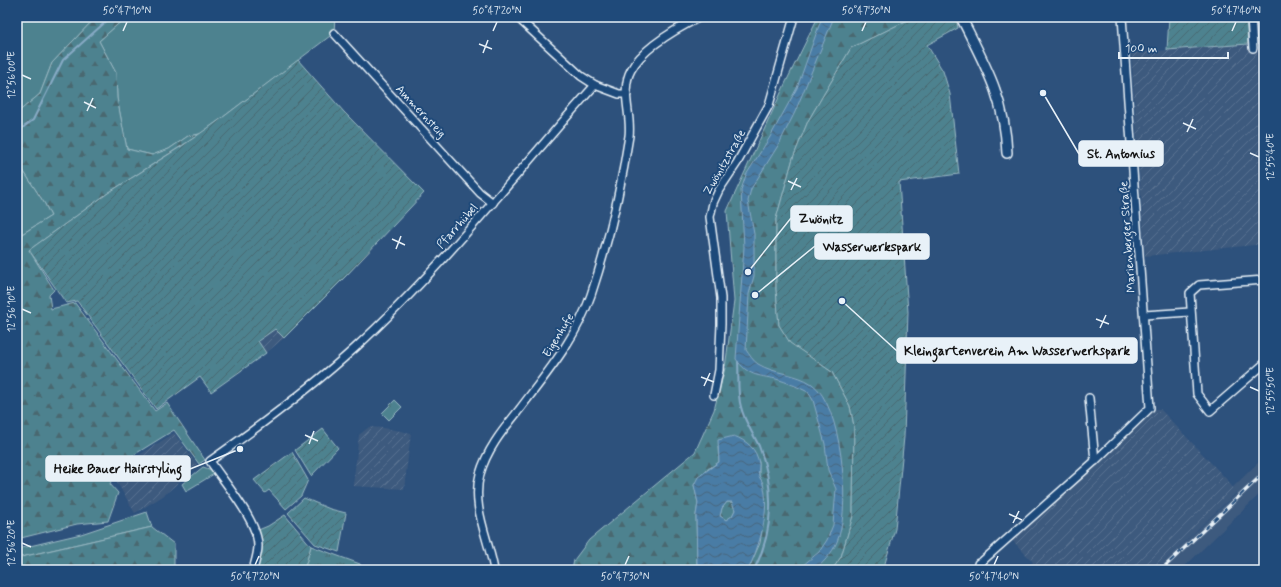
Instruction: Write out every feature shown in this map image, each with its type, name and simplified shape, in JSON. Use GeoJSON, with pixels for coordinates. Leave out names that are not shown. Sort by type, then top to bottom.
{"type":"FeatureCollection","features":[{"type":"Feature","properties":{"kind":"main road"},"geometry":{"type":"LineString","coordinates":[[961,17],[990,76],[1000,101],[1006,134],[1007,153]]}},
{"type":"Feature","properties":{"kind":"street"},"geometry":{"type":"LineString","coordinates":[[517,17],[581,76],[595,85],[619,94],[627,94],[630,71],[643,55],[666,37],[700,17]]}},
{"type":"Feature","properties":{"kind":"street","name":"Zwönitzstraße"},"geometry":{"type":"LineString","coordinates":[[714,395],[719,370],[721,304],[710,217],[713,203],[769,106],[794,17]]}},
{"type":"Feature","properties":{"kind":"street","name":"Marienberger Straße"},"geometry":{"type":"LineString","coordinates":[[1095,461],[1150,408],[1122,17]]}},
{"type":"Feature","properties":{"kind":"street"},"geometry":{"type":"LineString","coordinates":[[1251,17],[1253,48]]}},
{"type":"Feature","properties":{"kind":"street","name":"Ammernsteig"},"geometry":{"type":"LineString","coordinates":[[334,33],[480,193],[493,203]]}},
{"type":"Feature","properties":{"kind":"street","name":"Pfarrhübel"},"geometry":{"type":"LineString","coordinates":[[254,570],[258,544],[256,531],[250,519],[210,460],[267,419],[355,348],[414,289],[493,203],[595,85]]}},
{"type":"Feature","properties":{"kind":"street","name":"Eigenhufe"},"geometry":{"type":"LineString","coordinates":[[494,570],[478,506],[477,494],[480,475],[493,444],[564,349],[579,324],[591,296],[613,216],[630,134],[627,94]]}},
{"type":"Feature","properties":{"kind":"street"},"geometry":{"type":"LineString","coordinates":[[1264,280],[1199,285],[1190,293],[1190,312],[1197,394],[1210,411],[1264,364]]}},
{"type":"Feature","properties":{"kind":"street"},"geometry":{"type":"LineString","coordinates":[[1144,315],[1190,312]]}},
{"type":"Feature","properties":{"kind":"street"},"geometry":{"type":"LineString","coordinates":[[979,567],[1095,461],[1089,398]]}},
{"type":"Feature","properties":{"kind":"shaded area"},"geometry":{"type":"Polygon","coordinates":[[[1248,44],[1248,49],[1264,48],[1264,244],[1145,256],[1131,53],[1248,44]]]}},
{"type":"Feature","properties":{"kind":"shaded area"},"geometry":{"type":"Polygon","coordinates":[[[275,329],[284,338],[266,353],[258,342],[275,329]]]}},
{"type":"Feature","properties":{"kind":"shaded area"},"geometry":{"type":"Polygon","coordinates":[[[1150,409],[1160,409],[1229,482],[1236,493],[1154,570],[1024,570],[1033,562],[1010,538],[1150,409]]]}},
{"type":"Feature","properties":{"kind":"shaded area"},"geometry":{"type":"Polygon","coordinates":[[[369,427],[411,433],[404,489],[353,486],[359,435],[369,427]]]}},
{"type":"Feature","properties":{"kind":"shaded area"},"geometry":{"type":"Polygon","coordinates":[[[174,433],[198,466],[163,496],[135,513],[115,479],[123,474],[119,468],[174,433]]]}},
{"type":"Feature","properties":{"kind":"shaded area"},"geometry":{"type":"Polygon","coordinates":[[[1264,457],[1264,490],[1181,570],[1154,570],[1236,494],[1232,488],[1264,457]]]}},
{"type":"Feature","properties":{"kind":"green space"},"geometry":{"type":"Polygon","coordinates":[[[17,17],[96,17],[52,63],[40,94],[17,113],[17,17]]]}},
{"type":"Feature","properties":{"kind":"green space"},"geometry":{"type":"Polygon","coordinates":[[[96,17],[126,17],[99,41],[116,73],[117,98],[127,149],[152,155],[169,149],[188,136],[200,134],[108,193],[29,250],[54,290],[49,295],[51,309],[75,303],[155,411],[167,403],[205,460],[199,464],[174,430],[119,464],[110,484],[118,493],[108,521],[77,524],[17,539],[17,237],[51,216],[45,204],[17,161],[17,113],[40,94],[52,63],[96,17]]]}},
{"type":"Feature","properties":{"kind":"green space"},"geometry":{"type":"Polygon","coordinates":[[[126,17],[335,17],[334,33],[218,121],[200,134],[188,136],[169,149],[152,155],[127,149],[117,98],[116,73],[99,41],[126,17]]]}},
{"type":"Feature","properties":{"kind":"green space"},"geometry":{"type":"Polygon","coordinates":[[[818,17],[906,17],[906,21],[851,48],[808,121],[793,158],[776,219],[776,289],[779,325],[791,343],[832,372],[850,406],[854,426],[853,516],[841,557],[832,570],[748,570],[760,543],[763,523],[763,484],[759,476],[759,462],[753,450],[718,447],[719,462],[705,471],[694,485],[698,503],[696,515],[697,564],[702,570],[572,570],[574,560],[589,540],[695,452],[714,410],[725,368],[734,301],[727,211],[785,84],[818,17]]]}},
{"type":"Feature","properties":{"kind":"green space"},"geometry":{"type":"Polygon","coordinates":[[[914,17],[956,17],[958,28],[927,45],[943,71],[950,94],[959,174],[899,182],[908,312],[904,437],[895,529],[883,570],[832,570],[841,557],[853,516],[854,426],[850,406],[832,372],[790,343],[779,325],[776,289],[776,219],[793,158],[808,121],[851,48],[914,17]]]}},
{"type":"Feature","properties":{"kind":"green space"},"geometry":{"type":"Polygon","coordinates":[[[1169,17],[1246,17],[1248,44],[1167,50],[1169,17]]]}},
{"type":"Feature","properties":{"kind":"green space"},"geometry":{"type":"Polygon","coordinates":[[[298,60],[344,112],[424,193],[346,276],[284,338],[275,329],[258,341],[266,353],[211,392],[200,377],[156,409],[77,301],[66,303],[29,250],[108,193],[218,121],[298,60]]]}},
{"type":"Feature","properties":{"kind":"green space"},"geometry":{"type":"Polygon","coordinates":[[[17,161],[45,204],[51,216],[17,237],[17,161]]]}},
{"type":"Feature","properties":{"kind":"green space"},"geometry":{"type":"Polygon","coordinates":[[[395,400],[402,407],[389,420],[382,413],[395,400]]]}},
{"type":"Feature","properties":{"kind":"green space"},"geometry":{"type":"Polygon","coordinates":[[[323,429],[338,448],[311,476],[295,450],[323,429]]]}},
{"type":"Feature","properties":{"kind":"green space"},"geometry":{"type":"Polygon","coordinates":[[[292,452],[308,480],[301,496],[286,509],[269,490],[265,493],[254,480],[292,452]]]}},
{"type":"Feature","properties":{"kind":"green space"},"geometry":{"type":"Polygon","coordinates":[[[203,467],[212,470],[214,474],[186,491],[182,484],[203,467]]]}},
{"type":"Feature","properties":{"kind":"green space"},"geometry":{"type":"Polygon","coordinates":[[[304,498],[330,509],[346,513],[339,552],[315,544],[288,513],[304,498]]]}},
{"type":"Feature","properties":{"kind":"green space"},"geometry":{"type":"Polygon","coordinates":[[[727,502],[732,502],[735,510],[732,516],[726,520],[720,516],[722,508],[727,502]]]}},
{"type":"Feature","properties":{"kind":"green space"},"geometry":{"type":"Polygon","coordinates":[[[147,512],[152,527],[17,558],[17,549],[81,534],[147,512]]]}},
{"type":"Feature","properties":{"kind":"green space"},"geometry":{"type":"Polygon","coordinates":[[[285,515],[311,546],[304,570],[253,570],[256,531],[268,526],[285,515]]]}},
{"type":"Feature","properties":{"kind":"green space"},"geometry":{"type":"Polygon","coordinates":[[[152,527],[174,544],[174,570],[17,570],[17,558],[152,527]]]}},
{"type":"Feature","properties":{"kind":"green space"},"geometry":{"type":"Polygon","coordinates":[[[311,546],[360,564],[363,570],[304,570],[311,546]]]}},
{"type":"Feature","properties":{"kind":"water"},"geometry":{"type":"Polygon","coordinates":[[[822,17],[834,17],[795,112],[779,144],[751,189],[748,201],[754,234],[754,276],[749,294],[746,350],[758,364],[771,370],[806,380],[822,395],[837,433],[841,456],[844,501],[839,536],[830,554],[815,570],[797,570],[819,552],[827,540],[833,525],[836,489],[828,470],[825,444],[813,400],[808,392],[780,380],[753,374],[740,365],[736,359],[744,247],[741,190],[746,175],[770,137],[797,88],[822,17]]]}},
{"type":"Feature","properties":{"kind":"water"},"geometry":{"type":"Polygon","coordinates":[[[734,436],[739,438],[751,446],[758,459],[759,477],[763,483],[765,494],[765,517],[760,540],[748,570],[702,570],[697,564],[696,515],[698,503],[694,485],[698,477],[719,462],[718,440],[734,436]],[[727,502],[722,508],[720,516],[726,520],[732,516],[735,510],[732,502],[727,502]]]}},
{"type":"Feature","properties":{"kind":"waterway"},"geometry":{"type":"LineString","coordinates":[[17,132],[33,120],[63,60],[111,17]]}},
{"type":"Feature","properties":{"kind":"waterway"},"geometry":{"type":"LineString","coordinates":[[738,362],[739,391],[742,412],[759,446],[768,477],[770,493],[769,524],[761,555],[754,570]]}},
{"type":"Feature","properties":{"kind":"railway"},"geometry":{"type":"LineString","coordinates":[[1161,570],[1264,473]]}},
{"type":"Feature","properties":{"kind":"place","name":"St. Antonius"},"geometry":{"type":"Point","coordinates":[1043,93]}},
{"type":"Feature","properties":{"kind":"place","name":"Zwönitz"},"geometry":{"type":"Point","coordinates":[748,272]}},
{"type":"Feature","properties":{"kind":"place","name":"Wasserwerkspark"},"geometry":{"type":"Point","coordinates":[755,295]}},
{"type":"Feature","properties":{"kind":"place","name":"Kleingartenverein Am Wasserwerkspark"},"geometry":{"type":"Point","coordinates":[842,301]}},
{"type":"Feature","properties":{"kind":"place","name":"Heike Bauer Hairstyling"},"geometry":{"type":"Point","coordinates":[240,449]}}]}
